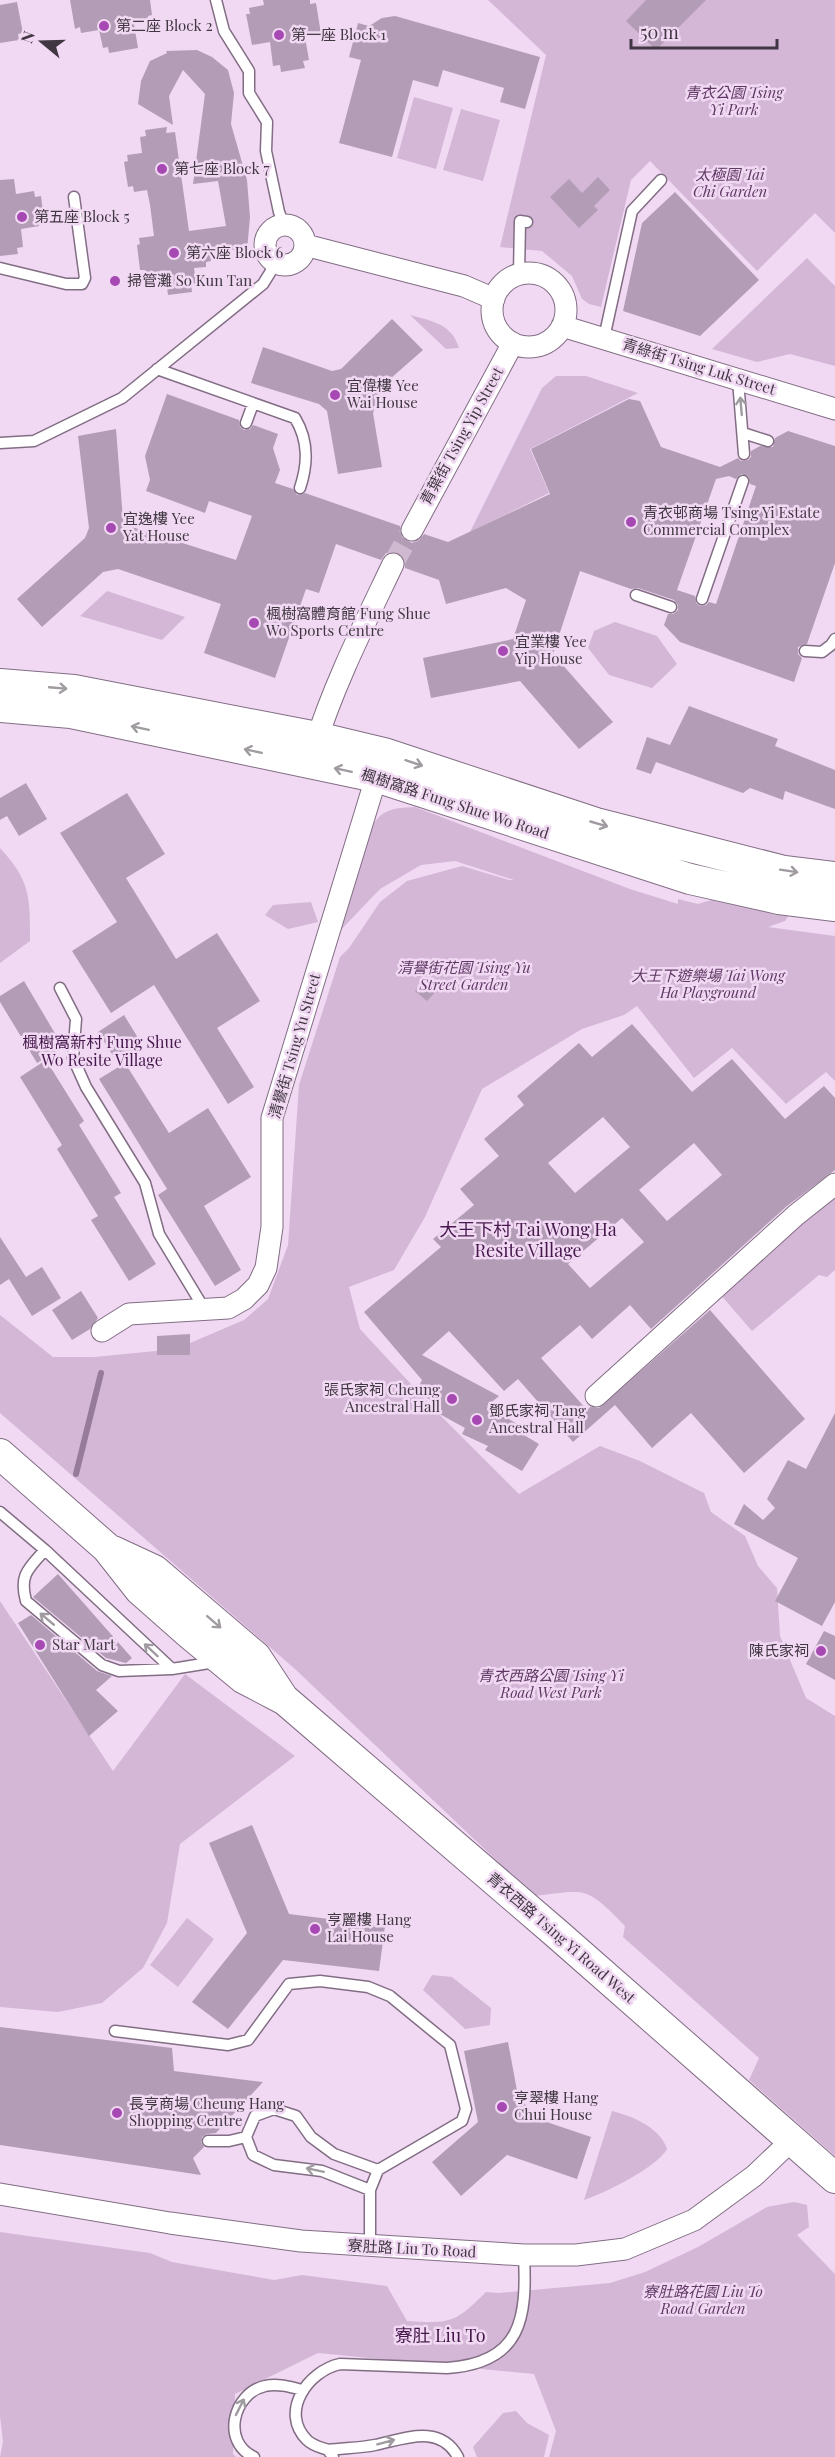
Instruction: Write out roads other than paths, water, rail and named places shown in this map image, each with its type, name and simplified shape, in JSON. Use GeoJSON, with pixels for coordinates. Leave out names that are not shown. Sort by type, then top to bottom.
{"type":"FeatureCollection","features":[{"type":"Feature","properties":{"kind":"main road","name":"楓樹窩路 Fung Shue Wo Road"},"geometry":{"type":"LineString","coordinates":[[0,684],[74,690],[380,765],[784,871],[835,877]]}},
{"type":"Feature","properties":{"kind":"main road","name":"楓樹窩路 Fung Shue Wo Road"},"geometry":{"type":"LineString","coordinates":[[0,707],[71,713],[313,750]]}},
{"type":"Feature","properties":{"kind":"main road","name":"楓樹窩路 Fung Shue Wo Road"},"geometry":{"type":"LineString","coordinates":[[380,765],[690,879],[779,899],[835,906]]}},
{"type":"Feature","properties":{"kind":"main road","name":"青衣西路 Tsing Yi Road West"},"geometry":{"type":"LineString","coordinates":[[0,1454],[107,1548],[140,1590],[243,1678],[285,1700],[556,1933],[835,2178]]}},
{"type":"Feature","properties":{"kind":"main road","name":"青衣西路 Tsing Yi Road West"},"geometry":{"type":"LineString","coordinates":[[107,1548],[154,1570],[256,1658],[285,1700]]}},
{"type":"Feature","properties":{"kind":"street"},"geometry":{"type":"LineString","coordinates":[[284,225],[296,228],[301,233],[305,245],[304,252],[296,262],[283,265],[276,263],[267,254],[265,241],[272,230],[284,225]]}},
{"type":"Feature","properties":{"kind":"street"},"geometry":{"type":"LineString","coordinates":[[305,245],[464,286],[494,299]]}},
{"type":"Feature","properties":{"kind":"street"},"geometry":{"type":"LineString","coordinates":[[519,274],[540,274],[558,286],[566,305],[562,326],[547,342],[524,346],[513,343],[505,337],[494,320],[494,299],[508,279],[519,274]]}},
{"type":"Feature","properties":{"kind":"street","name":"青綠街 Tsing Luk Street"},"geometry":{"type":"LineString","coordinates":[[562,326],[835,409]]}},
{"type":"Feature","properties":{"kind":"street","name":"青葉街 Tsing Yip Street"},"geometry":{"type":"LineString","coordinates":[[412,530],[513,343]]}},
{"type":"Feature","properties":{"kind":"street"},"geometry":{"type":"LineString","coordinates":[[313,750],[328,702],[341,671],[393,564]]}},
{"type":"Feature","properties":{"kind":"street","name":"清譽街 Tsing Yu Street"},"geometry":{"type":"LineString","coordinates":[[102,1331],[129,1314],[228,1308],[244,1299],[258,1285],[266,1268],[272,1227],[272,1118],[380,765]]}},
{"type":"Feature","properties":{"kind":"street"},"geometry":{"type":"LineString","coordinates":[[596,1396],[796,1215],[835,1184]]}},
{"type":"Feature","properties":{"kind":"street","name":"寮肚路 Liu To Road"},"geometry":{"type":"LineString","coordinates":[[0,2194],[181,2225],[301,2241],[524,2255],[576,2255],[625,2249],[694,2220],[753,2176],[792,2140]]}},
{"type":"Feature","properties":{"kind":"lane"},"geometry":{"type":"LineString","coordinates":[[216,0],[224,31],[249,71],[249,93],[267,122],[266,151],[277,205],[284,225]]}},
{"type":"Feature","properties":{"kind":"lane"},"geometry":{"type":"LineString","coordinates":[[604,338],[632,211],[661,180]]}},
{"type":"Feature","properties":{"kind":"lane"},"geometry":{"type":"LineString","coordinates":[[0,268],[66,284],[82,284],[85,278],[74,196]]}},
{"type":"Feature","properties":{"kind":"lane"},"geometry":{"type":"LineString","coordinates":[[519,274],[520,221],[527,222]]}},
{"type":"Feature","properties":{"kind":"lane"},"geometry":{"type":"LineString","coordinates":[[0,443],[34,441],[122,398],[263,284],[276,263]]}},
{"type":"Feature","properties":{"kind":"lane"},"geometry":{"type":"LineString","coordinates":[[158,369],[295,418],[302,430],[307,467],[300,488]]}},
{"type":"Feature","properties":{"kind":"lane"},"geometry":{"type":"LineString","coordinates":[[738,380],[744,454]]}},
{"type":"Feature","properties":{"kind":"lane"},"geometry":{"type":"LineString","coordinates":[[246,423],[253,404]]}},
{"type":"Feature","properties":{"kind":"lane"},"geometry":{"type":"LineString","coordinates":[[743,433],[768,441]]}},
{"type":"Feature","properties":{"kind":"lane"},"geometry":{"type":"LineString","coordinates":[[702,599],[743,481]]}},
{"type":"Feature","properties":{"kind":"lane"},"geometry":{"type":"LineString","coordinates":[[636,595],[670,607]]}},
{"type":"Feature","properties":{"kind":"lane"},"geometry":{"type":"LineString","coordinates":[[805,651],[822,652],[835,639]]}},
{"type":"Feature","properties":{"kind":"lane"},"geometry":{"type":"LineString","coordinates":[[60,988],[76,1019],[73,1058],[82,1078],[145,1183],[159,1234],[206,1311]]}},
{"type":"Feature","properties":{"kind":"lane"},"geometry":{"type":"LineString","coordinates":[[2,1516],[45,1550],[171,1669]]}},
{"type":"Feature","properties":{"kind":"lane"},"geometry":{"type":"LineString","coordinates":[[45,1550],[26,1572],[22,1587],[26,1601],[102,1665],[119,1671],[171,1669],[222,1661]]}},
{"type":"Feature","properties":{"kind":"lane"},"geometry":{"type":"LineString","coordinates":[[115,2031],[228,2045],[248,2040],[290,1984],[320,1981],[368,1987],[390,1996],[450,2044],[466,2109],[462,2121],[378,2170],[370,2190],[370,2247]]}},
{"type":"Feature","properties":{"kind":"lane"},"geometry":{"type":"LineString","coordinates":[[370,2190],[321,2171],[274,2165],[253,2155],[246,2137],[255,2116],[274,2109],[296,2116],[311,2138],[334,2154],[378,2170]]}},
{"type":"Feature","properties":{"kind":"lane"},"geometry":{"type":"LineString","coordinates":[[208,2141],[229,2141],[246,2137]]}},
{"type":"Feature","properties":{"kind":"lane"},"geometry":{"type":"LineString","coordinates":[[458,2457],[454,2448],[429,2435],[403,2437],[374,2445],[328,2451],[313,2445],[301,2432],[297,2409],[302,2390],[308,2381],[323,2369],[340,2364],[447,2368],[463,2367],[488,2359],[500,2351],[516,2330],[525,2297],[524,2255]]}},
{"type":"Feature","properties":{"kind":"lane"},"geometry":{"type":"LineString","coordinates":[[254,2457],[244,2451],[235,2432],[235,2417],[241,2402],[253,2391],[266,2385],[302,2390]]}},
{"type":"Feature","properties":{"kind":"waterway"},"geometry":{"type":"LineString","coordinates":[[76,1474],[101,1373]]}},
{"type":"Feature","properties":{"kind":"tunnel"},"geometry":{"type":"LineString","coordinates":[[393,564],[412,530]]}},
{"type":"Feature","properties":{"kind":"place","name":"第二座 Block 2"},"geometry":{"type":"Point","coordinates":[104,26]}},
{"type":"Feature","properties":{"kind":"place","name":"第一座 Block 1"},"geometry":{"type":"Point","coordinates":[279,35]}},
{"type":"Feature","properties":{"kind":"place","name":"第七座 Block 7"},"geometry":{"type":"Point","coordinates":[162,169]}},
{"type":"Feature","properties":{"kind":"place","name":"第五座 Block 5"},"geometry":{"type":"Point","coordinates":[22,217]}},
{"type":"Feature","properties":{"kind":"place","name":"第六座 Block 6"},"geometry":{"type":"Point","coordinates":[174,253]}},
{"type":"Feature","properties":{"kind":"place","name":"掃管灘 So Kun Tan"},"geometry":{"type":"Point","coordinates":[115,281]}},
{"type":"Feature","properties":{"kind":"place","name":"宜偉樓 Yee Wai House"},"geometry":{"type":"Point","coordinates":[335,395]}},
{"type":"Feature","properties":{"kind":"place","name":"青衣邨商場 Tsing Yi Estate Commercial Complex"},"geometry":{"type":"Point","coordinates":[631,522]}},
{"type":"Feature","properties":{"kind":"place","name":"宜逸樓 Yee Yat House"},"geometry":{"type":"Point","coordinates":[111,528]}},
{"type":"Feature","properties":{"kind":"place","name":"楓樹窩體育館 Fung Shue Wo Sports Centre"},"geometry":{"type":"Point","coordinates":[254,623]}},
{"type":"Feature","properties":{"kind":"place","name":"宜業樓 Yee Yip House"},"geometry":{"type":"Point","coordinates":[503,651]}},
{"type":"Feature","properties":{"kind":"place","name":"張氏家祠 Cheung Ancestral Hall"},"geometry":{"type":"Point","coordinates":[452,1399]}},
{"type":"Feature","properties":{"kind":"place","name":"鄧氏家祠 Tang Ancestral Hall"},"geometry":{"type":"Point","coordinates":[477,1420]}},
{"type":"Feature","properties":{"kind":"place","name":"Star Mart"},"geometry":{"type":"Point","coordinates":[40,1645]}},
{"type":"Feature","properties":{"kind":"place","name":"陳氏家祠"},"geometry":{"type":"Point","coordinates":[821,1651]}},
{"type":"Feature","properties":{"kind":"place","name":"亨麗樓 Hang Lai House"},"geometry":{"type":"Point","coordinates":[315,1929]}},
{"type":"Feature","properties":{"kind":"place","name":"亨翠樓 Hang Chui House"},"geometry":{"type":"Point","coordinates":[502,2107]}},
{"type":"Feature","properties":{"kind":"place","name":"長亨商場 Cheung Hang Shopping Centre"},"geometry":{"type":"Point","coordinates":[117,2113]}},
{"type":"Feature","properties":{"kind":"district","name":"楓樹窩新村 Fung Shue Wo Resite Village"},"geometry":{"type":"Point","coordinates":[102,1051]}},
{"type":"Feature","properties":{"kind":"district","name":"大王下村 Tai Wong Ha Resite Village"},"geometry":{"type":"Point","coordinates":[528,1240]}},
{"type":"Feature","properties":{"kind":"district","name":"寮肚 Liu To"},"geometry":{"type":"Point","coordinates":[440,2336]}},
{"type":"Feature","properties":{"kind":"park label","name":"青衣公園 Tsing Yi Park"},"geometry":{"type":"Point","coordinates":[734,102]}},
{"type":"Feature","properties":{"kind":"park label","name":"太極園 Tai Chi Garden"},"geometry":{"type":"Point","coordinates":[730,184]}},
{"type":"Feature","properties":{"kind":"park label","name":"清譽街花園 Tsing Yu Street Garden"},"geometry":{"type":"Point","coordinates":[464,976]}},
{"type":"Feature","properties":{"kind":"park label","name":"大王下遊樂場 Tai Wong Ha Playground"},"geometry":{"type":"Point","coordinates":[708,984]}},
{"type":"Feature","properties":{"kind":"park label","name":"青衣西路公園 Tsing Yi Road West Park"},"geometry":{"type":"Point","coordinates":[551,1684]}},
{"type":"Feature","properties":{"kind":"park label","name":"寮肚路花園 Liu To Road Garden"},"geometry":{"type":"Point","coordinates":[703,2300]}}]}
